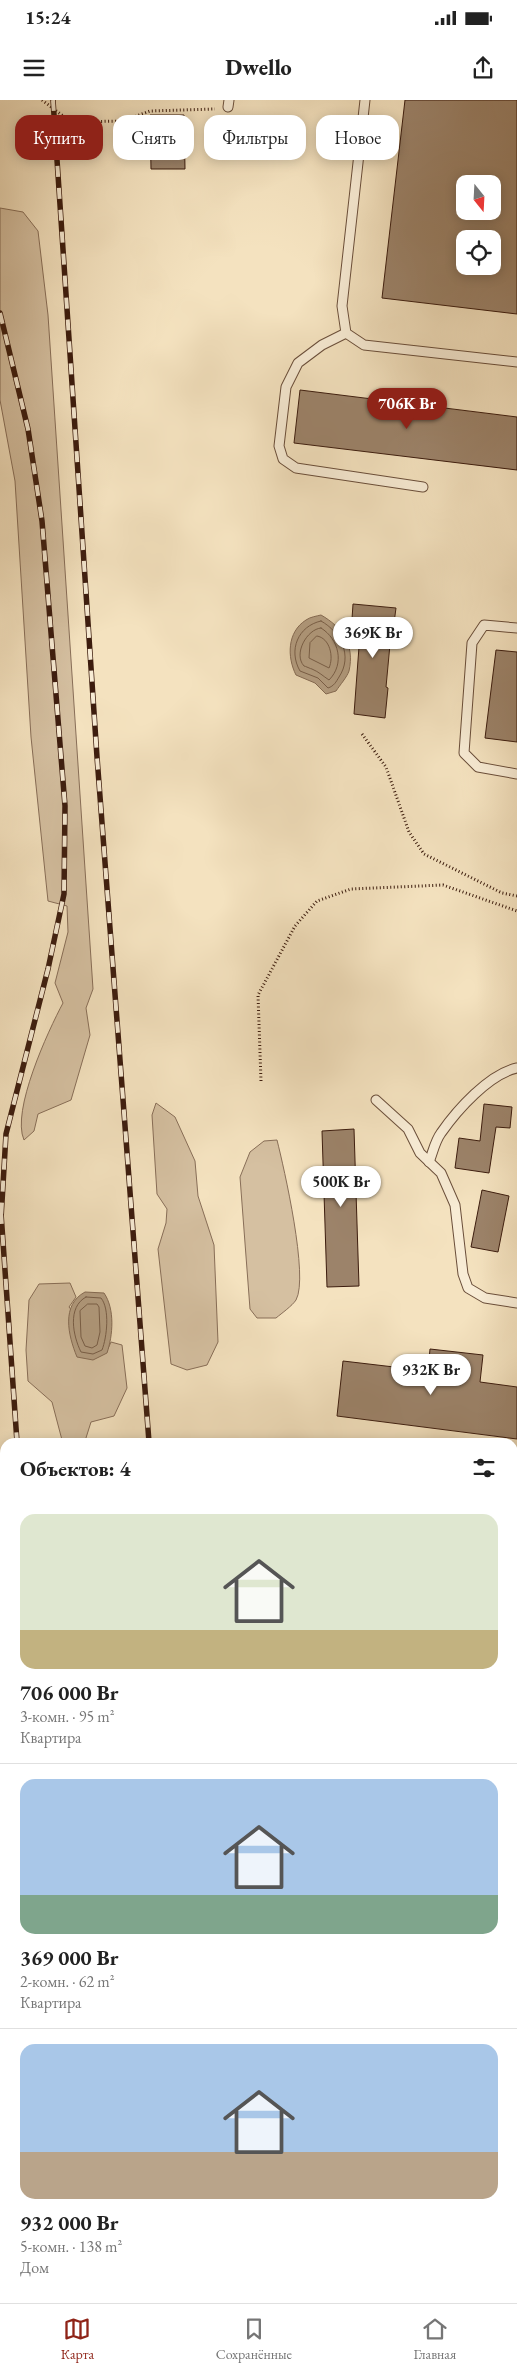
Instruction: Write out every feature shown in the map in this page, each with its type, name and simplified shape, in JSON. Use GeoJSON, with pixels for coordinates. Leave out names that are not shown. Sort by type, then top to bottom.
{"type":"FeatureCollection","features":[{"type":"Feature","properties":{"kind":"lane"},"geometry":{"type":"LineString","coordinates":[[346,334],[342,306],[365,100]]}},
{"type":"Feature","properties":{"kind":"lane"},"geometry":{"type":"LineString","coordinates":[[346,334],[364,345],[517,362]]}},
{"type":"Feature","properties":{"kind":"lane"},"geometry":{"type":"LineString","coordinates":[[346,334],[322,345],[298,363],[286,387],[279,446],[283,459],[296,468],[423,487]]}},
{"type":"Feature","properties":{"kind":"lane"},"geometry":{"type":"LineString","coordinates":[[517,628],[484,625],[472,643],[464,753],[478,767],[517,774]]}},
{"type":"Feature","properties":{"kind":"lane"},"geometry":{"type":"LineString","coordinates":[[429,1162],[440,1134],[472,1096],[507,1070],[517,1068]]}},
{"type":"Feature","properties":{"kind":"lane"},"geometry":{"type":"LineString","coordinates":[[376,1100],[408,1129],[420,1153],[441,1173],[455,1205],[463,1274],[468,1288],[485,1298],[517,1303]]}},
{"type":"Feature","properties":{"kind":"path"},"geometry":{"type":"LineString","coordinates":[[42,100],[71,122],[123,121],[150,111],[201,110]]}},
{"type":"Feature","properties":{"kind":"path"},"geometry":{"type":"LineString","coordinates":[[362,734],[386,767],[409,832],[424,854],[502,893],[517,896]]}},
{"type":"Feature","properties":{"kind":"path"},"geometry":{"type":"LineString","coordinates":[[261,1081],[258,995],[295,926],[317,901],[351,889],[443,885],[517,911]]}},
{"type":"Feature","properties":{"kind":"shaded area"},"geometry":{"type":"Polygon","coordinates":[[[0,208],[23,212],[38,231],[48,315],[93,989],[86,1008],[90,1035],[71,1100],[38,1114],[34,1131],[24,1140],[21,1127],[22,1110],[27,1091],[41,1051],[63,1003],[55,983],[68,932],[67,906],[48,901],[31,737],[15,481],[0,400],[0,208]]]}},
{"type":"Feature","properties":{"kind":"shaded area"},"geometry":{"type":"Polygon","coordinates":[[[156,1103],[175,1117],[195,1161],[198,1196],[214,1245],[218,1342],[207,1365],[187,1370],[171,1364],[158,1249],[166,1223],[167,1209],[157,1194],[152,1115],[156,1103]]]}},
{"type":"Feature","properties":{"kind":"shaded area"},"geometry":{"type":"Polygon","coordinates":[[[277,1140],[298,1247],[299,1288],[296,1300],[276,1318],[257,1318],[250,1309],[240,1177],[250,1152],[264,1141],[277,1140]]]}},
{"type":"Feature","properties":{"kind":"shaded area"},"geometry":{"type":"Polygon","coordinates":[[[70,1283],[76,1297],[69,1307],[106,1353],[111,1342],[122,1345],[127,1388],[114,1416],[91,1422],[86,1438],[61,1438],[52,1402],[28,1381],[26,1350],[29,1300],[39,1284],[70,1283]]]}},
{"type":"Feature","properties":{"kind":"water"},"geometry":{"type":"Polygon","coordinates":[[[321,615],[341,631],[350,653],[347,676],[336,691],[326,694],[315,683],[296,675],[290,653],[290,645],[295,631],[308,619],[321,615]]]}},
{"type":"Feature","properties":{"kind":"water"},"geometry":{"type":"Polygon","coordinates":[[[85,1292],[104,1293],[108,1299],[112,1322],[111,1338],[107,1353],[93,1360],[77,1357],[69,1330],[72,1305],[85,1292]]]}},
{"type":"Feature","properties":{"kind":"building"},"geometry":{"type":"Polygon","coordinates":[[[405,100],[517,100],[517,314],[382,298],[405,100]]]}},
{"type":"Feature","properties":{"kind":"building"},"geometry":{"type":"Polygon","coordinates":[[[151,160],[185,160],[185,169],[151,169],[151,160]]]}},
{"type":"Feature","properties":{"kind":"building"},"geometry":{"type":"Polygon","coordinates":[[[300,390],[517,417],[517,470],[294,443],[300,390]]]}},
{"type":"Feature","properties":{"kind":"building"},"geometry":{"type":"Polygon","coordinates":[[[353,604],[396,608],[394,623],[392,623],[385,718],[354,714],[361,620],[352,619],[353,604]]]}},
{"type":"Feature","properties":{"kind":"building"},"geometry":{"type":"Polygon","coordinates":[[[496,650],[517,652],[517,742],[485,738],[496,650]]]}},
{"type":"Feature","properties":{"kind":"building"},"geometry":{"type":"Polygon","coordinates":[[[484,1104],[512,1107],[510,1128],[496,1127],[489,1173],[455,1168],[459,1138],[480,1141],[484,1104]]]}},
{"type":"Feature","properties":{"kind":"building"},"geometry":{"type":"Polygon","coordinates":[[[354,1129],[359,1286],[327,1287],[322,1131],[354,1129]]]}},
{"type":"Feature","properties":{"kind":"building"},"geometry":{"type":"Polygon","coordinates":[[[482,1190],[509,1196],[498,1252],[471,1247],[482,1190]]]}},
{"type":"Feature","properties":{"kind":"building"},"geometry":{"type":"Polygon","coordinates":[[[430,1349],[483,1355],[480,1382],[517,1387],[517,1438],[337,1416],[343,1361],[428,1371],[430,1349]]]}},
{"type":"Feature","properties":{"kind":"railway"},"geometry":{"type":"LineString","coordinates":[[53,100],[97,757],[149,1438]]}},
{"type":"Feature","properties":{"kind":"railway"},"geometry":{"type":"LineString","coordinates":[[0,313],[28,429],[42,521],[65,806],[64,894],[48,969],[6,1134],[1,1219]]}},
{"type":"Feature","properties":{"kind":"railway"},"geometry":{"type":"LineString","coordinates":[[1,1213],[17,1438]]}}]}
